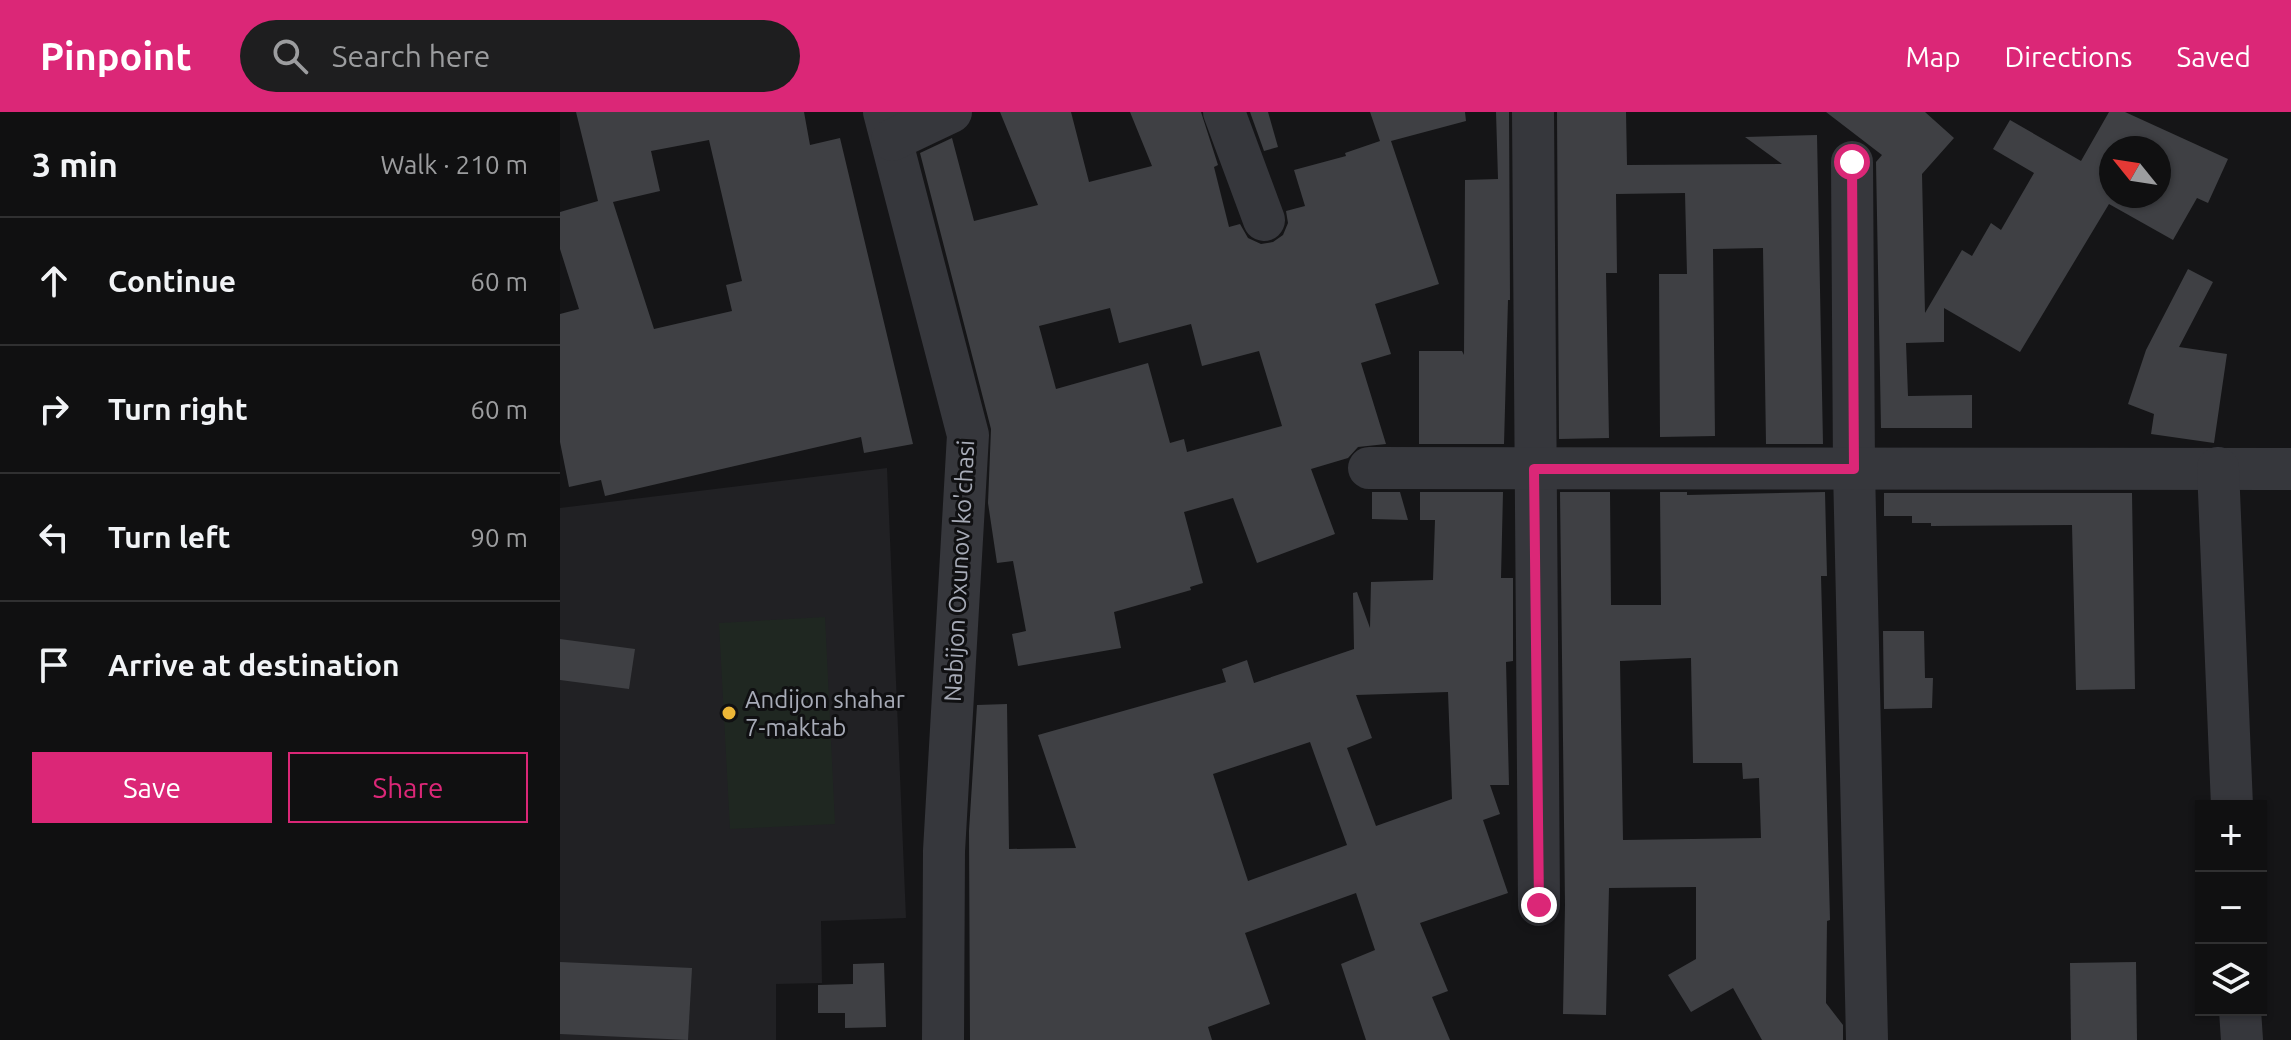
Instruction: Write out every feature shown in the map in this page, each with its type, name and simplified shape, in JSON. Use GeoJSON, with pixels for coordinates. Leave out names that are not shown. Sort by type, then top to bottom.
{"type":"FeatureCollection","features":[{"type":"Feature","properties":{"kind":"street"},"geometry":{"type":"LineString","coordinates":[[888,126],[951,112]]}},
{"type":"Feature","properties":{"kind":"street"},"geometry":{"type":"LineString","coordinates":[[1224,112],[1264,220]]}},
{"type":"Feature","properties":{"kind":"street"},"geometry":{"type":"LineString","coordinates":[[1533,112],[1539,905]]}},
{"type":"Feature","properties":{"kind":"street","name":"Nabijon Oxunov ko'chasi"},"geometry":{"type":"LineString","coordinates":[[888,126],[968,435],[944,851],[943,1040]]}},
{"type":"Feature","properties":{"kind":"street"},"geometry":{"type":"LineString","coordinates":[[1852,162],[1854,469],[1867,1040]]}},
{"type":"Feature","properties":{"kind":"street"},"geometry":{"type":"LineString","coordinates":[[1369,468],[2291,469]]}},
{"type":"Feature","properties":{"kind":"street"},"geometry":{"type":"LineString","coordinates":[[2218,468],[2232,800]]}},
{"type":"Feature","properties":{"kind":"street"},"geometry":{"type":"LineString","coordinates":[[2240,1016],[2242,1040]]}},
{"type":"Feature","properties":{"kind":"shaded area","name":"Andijon shahar 7-maktab"},"geometry":{"type":"Polygon","coordinates":[[[887,468],[906,918],[821,921],[822,983],[776,984],[776,1040],[560,1040],[560,508],[887,468]]]}},
{"type":"Feature","properties":{"kind":"shaded area"},"geometry":{"type":"Polygon","coordinates":[[[825,617],[835,824],[730,829],[719,623],[825,617]]]}},
{"type":"Feature","properties":{"kind":"building"},"geometry":{"type":"Polygon","coordinates":[[[576,112],[804,112],[810,145],[840,138],[913,444],[864,453],[861,437],[605,496],[601,480],[569,487],[560,442],[560,314],[579,309],[560,249],[560,212],[598,201],[576,112]],[[709,140],[651,151],[660,191],[613,202],[654,329],[732,311],[726,285],[742,281],[709,140]]]}},
{"type":"Feature","properties":{"kind":"building"},"geometry":{"type":"Polygon","coordinates":[[[1000,112],[1071,112],[1089,182],[1152,166],[1130,112],[1201,112],[1218,165],[1214,167],[1229,227],[1240,224],[1248,238],[1261,244],[1273,242],[1283,235],[1288,223],[1286,211],[1305,206],[1294,170],[1346,156],[1345,153],[1380,141],[1370,112],[1465,112],[1466,121],[1391,141],[1439,284],[1375,304],[1391,354],[1361,363],[1386,444],[1358,447],[1348,458],[1311,469],[1335,534],[1257,563],[1233,498],[1184,512],[1203,583],[1190,587],[1191,590],[1114,612],[1121,648],[1018,666],[1012,634],[1026,631],[1013,561],[997,563],[988,503],[991,429],[920,153],[952,138],[974,221],[1038,205],[1000,112]],[[1110,308],[1039,326],[1056,389],[1148,363],[1170,443],[1184,439],[1187,452],[1282,426],[1259,351],[1202,366],[1191,324],[1119,343],[1110,308]]]}},
{"type":"Feature","properties":{"kind":"building"},"geometry":{"type":"Polygon","coordinates":[[[1250,112],[1268,112],[1278,147],[1264,151],[1250,112]]]}},
{"type":"Feature","properties":{"kind":"building"},"geometry":{"type":"Polygon","coordinates":[[[1496,112],[1509,112],[1510,300],[1504,444],[1419,444],[1419,351],[1462,351],[1464,355],[1465,180],[1498,179],[1496,112]]]}},
{"type":"Feature","properties":{"kind":"building"},"geometry":{"type":"Polygon","coordinates":[[[1557,112],[1626,112],[1627,165],[1782,164],[1745,137],[1817,135],[1823,444],[1766,444],[1763,248],[1713,249],[1715,436],[1660,437],[1659,274],[1687,274],[1685,193],[1616,194],[1617,273],[1606,273],[1609,438],[1559,439],[1557,112]]]}},
{"type":"Feature","properties":{"kind":"building"},"geometry":{"type":"Polygon","coordinates":[[[1826,112],[1925,112],[1954,138],[1922,174],[1925,313],[1962,250],[1972,256],[1991,223],[2001,230],[2034,173],[1993,149],[2010,120],[2081,161],[2109,112],[2125,112],[2228,159],[2208,203],[2197,198],[2173,240],[2116,208],[2171,208],[2171,136],[2099,136],[2099,208],[2107,208],[2020,352],[1944,308],[1944,342],[1906,343],[1908,396],[1972,395],[1972,428],[1881,428],[1876,162],[1882,155],[1826,112]]]}},
{"type":"Feature","properties":{"kind":"building"},"geometry":{"type":"Polygon","coordinates":[[[2188,269],[2213,282],[2179,347],[2227,354],[2214,443],[2151,434],[2154,414],[2128,404],[2146,350],[2188,269]]]}},
{"type":"Feature","properties":{"kind":"building"},"geometry":{"type":"Polygon","coordinates":[[[1372,492],[1400,492],[1408,520],[1372,519],[1372,492]]]}},
{"type":"Feature","properties":{"kind":"building"},"geometry":{"type":"Polygon","coordinates":[[[1420,492],[1503,492],[1501,578],[1513,578],[1513,661],[1506,662],[1509,785],[1490,785],[1500,814],[1483,820],[1508,893],[1420,923],[1448,991],[1432,997],[1450,1040],[1366,1040],[1341,964],[1375,950],[1356,893],[1245,933],[1270,1004],[1208,1027],[1212,1040],[970,1040],[969,831],[977,705],[1007,704],[1009,849],[1076,848],[1038,735],[1226,682],[1222,669],[1247,660],[1254,683],[1354,649],[1353,593],[1357,592],[1370,628],[1371,582],[1433,580],[1435,520],[1420,520],[1420,492]],[[1448,692],[1356,695],[1372,738],[1347,748],[1376,826],[1452,799],[1448,692]],[[1310,742],[1213,774],[1248,881],[1347,845],[1310,742]]]}},
{"type":"Feature","properties":{"kind":"building"},"geometry":{"type":"Polygon","coordinates":[[[1560,492],[1610,492],[1611,605],[1661,605],[1660,492],[1687,492],[1687,495],[1825,492],[1827,576],[1821,576],[1830,920],[1827,921],[1826,1003],[1843,1025],[1843,1040],[1762,1040],[1733,988],[1691,1012],[1668,975],[1696,959],[1696,887],[1609,888],[1606,1015],[1563,1014],[1565,905],[1560,492]],[[1691,658],[1620,661],[1623,840],[1761,838],[1759,778],[1743,779],[1742,763],[1693,763],[1691,658]]]}},
{"type":"Feature","properties":{"kind":"building"},"geometry":{"type":"Polygon","coordinates":[[[1884,493],[2132,493],[2135,689],[2076,690],[2072,525],[1931,526],[1931,523],[1912,523],[1912,516],[1884,516],[1884,493]]]}},
{"type":"Feature","properties":{"kind":"building"},"geometry":{"type":"Polygon","coordinates":[[[1883,631],[1924,631],[1925,678],[1933,678],[1932,708],[1884,709],[1883,631]]]}},
{"type":"Feature","properties":{"kind":"building"},"geometry":{"type":"Polygon","coordinates":[[[560,639],[635,649],[629,689],[560,680],[560,639]]]}},
{"type":"Feature","properties":{"kind":"building"},"geometry":{"type":"Polygon","coordinates":[[[560,962],[692,968],[688,1040],[560,1034],[560,962]]]}},
{"type":"Feature","properties":{"kind":"building"},"geometry":{"type":"Polygon","coordinates":[[[2136,962],[2137,1040],[2071,1040],[2070,963],[2136,962]]]}},
{"type":"Feature","properties":{"kind":"building"},"geometry":{"type":"Polygon","coordinates":[[[884,963],[886,1027],[845,1028],[845,1013],[818,1013],[818,985],[853,984],[853,964],[884,963]]]}},
{"type":"Feature","properties":{"kind":"place","name":"Andijon shahar 7-maktab"},"geometry":{"type":"Point","coordinates":[729,713]}},
{"type":"Feature","properties":{"kind":"route"},"geometry":{"type":"LineString","coordinates":[[1539,905],[1534,469],[1854,469],[1852,162]]}}]}
